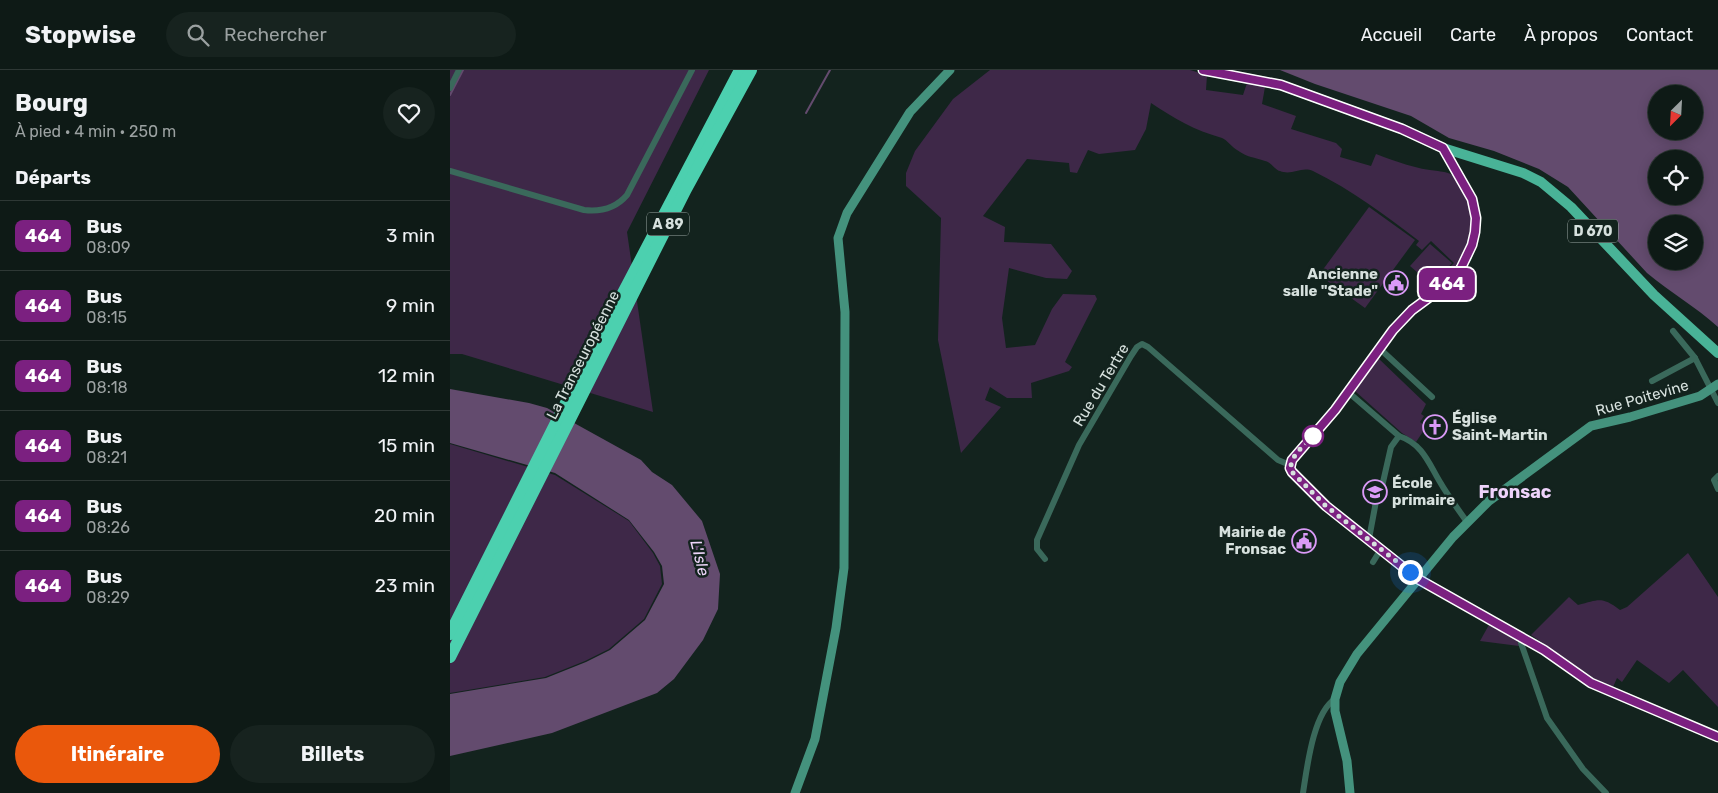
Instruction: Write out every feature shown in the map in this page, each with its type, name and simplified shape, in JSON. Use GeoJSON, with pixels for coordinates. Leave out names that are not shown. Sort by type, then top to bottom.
{"type":"FeatureCollection","features":[{"type":"Feature","properties":{"kind":"highway","name":"La Transeuropéenne"},"geometry":{"type":"LineString","coordinates":[[450,634],[522,501],[740,70]]}},
{"type":"Feature","properties":{"kind":"highway","name":"La Transeuropéenne"},"geometry":{"type":"LineString","coordinates":[[585,377],[751,70]]}},
{"type":"Feature","properties":{"kind":"highway","name":"La Transeuropéenne"},"geometry":{"type":"LineString","coordinates":[[450,657],[522,501]]}},
{"type":"Feature","properties":{"kind":"main road","name":"D 670"},"geometry":{"type":"LineString","coordinates":[[1203,70],[1281,85],[1402,129],[1443,148],[1523,173],[1555,192],[1654,296],[1718,353]]}},
{"type":"Feature","properties":{"kind":"street"},"geometry":{"type":"LineString","coordinates":[[450,88],[460,70]]}},
{"type":"Feature","properties":{"kind":"street"},"geometry":{"type":"LineString","coordinates":[[450,171],[584,210],[604,210],[622,201],[627,195],[692,70]]}},
{"type":"Feature","properties":{"kind":"street"},"geometry":{"type":"LineString","coordinates":[[795,793],[816,739],[836,628],[844,568],[845,312],[839,231],[847,213],[898,130],[927,93],[950,70]]}},
{"type":"Feature","properties":{"kind":"street"},"geometry":{"type":"LineString","coordinates":[[1443,148],[1472,199],[1476,218],[1472,245],[1467,258],[1454,279],[1412,310],[1379,348],[1348,392],[1295,456],[1290,465],[1292,472],[1326,506],[1418,579],[1522,637],[1591,683],[1718,737]]}},
{"type":"Feature","properties":{"kind":"street"},"geometry":{"type":"LineString","coordinates":[[1673,331],[1695,358],[1718,403]]}},
{"type":"Feature","properties":{"kind":"street","name":"Rue du Tertre"},"geometry":{"type":"LineString","coordinates":[[1045,559],[1037,549],[1037,540],[1059,487],[1079,445],[1121,372],[1136,347],[1142,344],[1148,347],[1278,460],[1290,465]]}},
{"type":"Feature","properties":{"kind":"street"},"geometry":{"type":"LineString","coordinates":[[1379,348],[1432,397]]}},
{"type":"Feature","properties":{"kind":"street"},"geometry":{"type":"LineString","coordinates":[[1652,381],[1695,358]]}},
{"type":"Feature","properties":{"kind":"street","name":"Rue Poitevine"},"geometry":{"type":"LineString","coordinates":[[1335,699],[1340,682],[1351,662],[1418,579],[1467,522],[1518,478],[1591,426],[1630,417],[1700,396],[1718,384]]}},
{"type":"Feature","properties":{"kind":"street"},"geometry":{"type":"LineString","coordinates":[[1348,392],[1399,436],[1417,446],[1427,457],[1439,481],[1467,522]]}},
{"type":"Feature","properties":{"kind":"street"},"geometry":{"type":"LineString","coordinates":[[1369,539],[1377,496],[1381,490],[1391,447],[1399,436]]}},
{"type":"Feature","properties":{"kind":"street"},"geometry":{"type":"LineString","coordinates":[[1718,476],[1714,480],[1718,489]]}},
{"type":"Feature","properties":{"kind":"street"},"geometry":{"type":"LineString","coordinates":[[1373,562],[1381,550]]}},
{"type":"Feature","properties":{"kind":"street"},"geometry":{"type":"LineString","coordinates":[[1522,637],[1521,643],[1547,718],[1583,769],[1606,793]]}},
{"type":"Feature","properties":{"kind":"street"},"geometry":{"type":"LineString","coordinates":[[1303,793],[1311,746],[1328,705],[1335,699]]}},
{"type":"Feature","properties":{"kind":"street"},"geometry":{"type":"LineString","coordinates":[[1335,699],[1338,725],[1348,760],[1350,793]]}},
{"type":"Feature","properties":{"kind":"shaded area"},"geometry":{"type":"Polygon","coordinates":[[[450,70],[709,70],[627,232],[653,412],[462,354],[450,354],[450,70]]]}},
{"type":"Feature","properties":{"kind":"shaded area"},"geometry":{"type":"Polygon","coordinates":[[[990,70],[1190,70],[1207,75],[1206,90],[1243,95],[1247,83],[1265,87],[1262,104],[1296,116],[1291,129],[1336,143],[1342,149],[1340,157],[1371,166],[1376,154],[1407,165],[1445,172],[1454,176],[1464,190],[1471,212],[1471,239],[1460,263],[1452,274],[1431,293],[1428,290],[1432,285],[1410,266],[1430,244],[1452,263],[1438,279],[1454,263],[1431,241],[1422,250],[1416,245],[1419,241],[1406,231],[1368,203],[1327,178],[1309,170],[1284,172],[1278,170],[1267,162],[1244,155],[1224,139],[1185,124],[1151,103],[1146,129],[1135,150],[1099,154],[1088,150],[1077,173],[1070,172],[1069,163],[1027,159],[983,216],[1005,227],[1004,242],[1051,244],[1072,271],[1067,279],[1046,278],[1009,268],[1002,318],[1006,348],[1035,345],[1052,309],[1063,294],[1095,295],[1097,299],[1065,362],[1072,367],[1069,371],[1031,383],[1032,398],[1007,398],[990,387],[985,400],[1001,407],[961,453],[938,340],[941,218],[906,186],[906,173],[915,151],[953,99],[990,70]]]}},
{"type":"Feature","properties":{"kind":"shaded area"},"geometry":{"type":"Polygon","coordinates":[[[1369,207],[1415,240],[1365,308],[1319,275],[1369,207]]]}},
{"type":"Feature","properties":{"kind":"shaded area"},"geometry":{"type":"Polygon","coordinates":[[[1378,358],[1426,404],[1421,414],[1424,416],[1420,422],[1426,427],[1416,442],[1402,433],[1355,391],[1378,358]]]}},
{"type":"Feature","properties":{"kind":"shaded area"},"geometry":{"type":"Polygon","coordinates":[[[450,444],[555,475],[629,521],[653,553],[660,566],[662,584],[644,619],[609,649],[545,677],[450,693],[450,444]]]}},
{"type":"Feature","properties":{"kind":"shaded area"},"geometry":{"type":"Polygon","coordinates":[[[1688,553],[1718,597],[1718,707],[1683,670],[1669,683],[1637,660],[1622,682],[1617,678],[1613,687],[1595,679],[1531,635],[1569,597],[1578,605],[1600,600],[1620,610],[1627,607],[1688,553]]]}},
{"type":"Feature","properties":{"kind":"shaded area"},"geometry":{"type":"Polygon","coordinates":[[[1490,623],[1516,637],[1519,646],[1480,641],[1490,623]]]}},
{"type":"Feature","properties":{"kind":"water"},"geometry":{"type":"Polygon","coordinates":[[[1280,70],[1718,70],[1718,327],[1647,273],[1568,187],[1539,169],[1494,151],[1449,138],[1411,116],[1315,84],[1280,70]]]}},
{"type":"Feature","properties":{"kind":"water","name":"L'Isle"},"geometry":{"type":"Polygon","coordinates":[[[450,389],[547,408],[641,460],[652,472],[672,485],[702,521],[720,574],[718,609],[703,640],[674,679],[657,693],[552,733],[450,756],[450,694],[546,678],[610,650],[645,620],[664,584],[662,566],[654,552],[629,520],[555,473],[450,443],[450,389]]]}},
{"type":"Feature","properties":{"kind":"waterway"},"geometry":{"type":"LineString","coordinates":[[450,95],[463,70]]}},
{"type":"Feature","properties":{"kind":"waterway"},"geometry":{"type":"LineString","coordinates":[[806,113],[830,70]]}},
{"type":"Feature","properties":{"kind":"bus line","name":"464"},"geometry":{"type":"LineString","coordinates":[[1203,70],[1281,85],[1402,129],[1443,148],[1463,180],[1472,199],[1476,218],[1475,232],[1467,258],[1454,279],[1412,310],[1393,330],[1335,410],[1292,460],[1290,465],[1292,472],[1326,506],[1418,579],[1438,592],[1544,650],[1591,683],[1718,737]]}},
{"type":"Feature","properties":{"kind":"place","name":"Ancienne salle \"Stade\""},"geometry":{"type":"Point","coordinates":[1396,283]}},
{"type":"Feature","properties":{"kind":"place","name":"Église Saint-Martin"},"geometry":{"type":"Point","coordinates":[1435,427]}},
{"type":"Feature","properties":{"kind":"place","name":"École primaire"},"geometry":{"type":"Point","coordinates":[1375,492]}},
{"type":"Feature","properties":{"kind":"place","name":"Mairie de Fronsac"},"geometry":{"type":"Point","coordinates":[1304,541]}},
{"type":"Feature","properties":{"kind":"district","name":"Fronsac"},"geometry":{"type":"Point","coordinates":[1515,492]}},
{"type":"Feature","properties":{"kind":"route"},"geometry":{"type":"LineString","coordinates":[[1313,436],[1316,433],[1292,460],[1290,468],[1292,472],[1326,506],[1410,572]]}}]}
